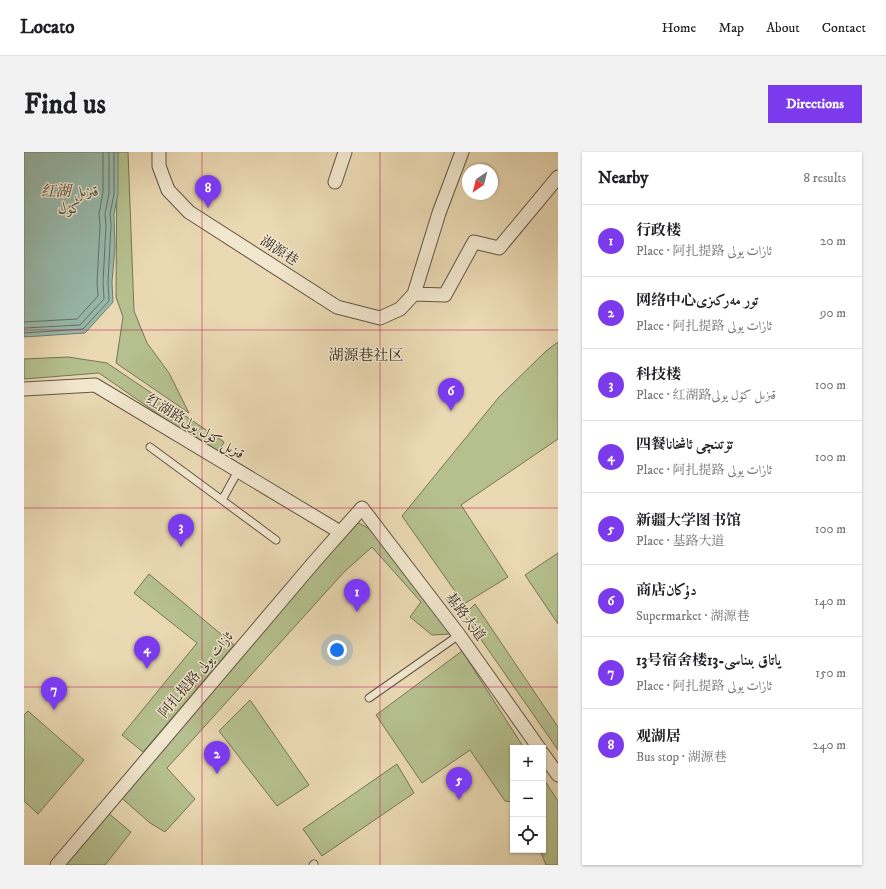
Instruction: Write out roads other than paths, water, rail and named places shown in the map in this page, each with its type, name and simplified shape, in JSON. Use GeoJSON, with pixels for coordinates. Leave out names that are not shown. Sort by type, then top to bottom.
{"type":"FeatureCollection","features":[{"type":"Feature","properties":{"kind":"street","name":"湖源巷"},"geometry":{"type":"LineString","coordinates":[[159,152],[159,166],[168,190],[189,212],[337,307],[380,318],[400,309],[414,294]]}},
{"type":"Feature","properties":{"kind":"street"},"geometry":{"type":"LineString","coordinates":[[335,182],[345,152]]}},
{"type":"Feature","properties":{"kind":"street"},"geometry":{"type":"LineString","coordinates":[[462,152],[439,213],[414,294],[445,295],[474,242],[499,248],[558,177]]}},
{"type":"Feature","properties":{"kind":"street","name":"红湖路قىزىل كۆل يولى"},"geometry":{"type":"LineString","coordinates":[[24,389],[95,385],[340,532]]}},
{"type":"Feature","properties":{"kind":"street","name":"阿扎提路 ئازات يولى"},"geometry":{"type":"LineString","coordinates":[[57,865],[362,508]]}},
{"type":"Feature","properties":{"kind":"street","name":"基路大道"},"geometry":{"type":"LineString","coordinates":[[362,508],[459,635],[537,745]]}},
{"type":"Feature","properties":{"kind":"street"},"geometry":{"type":"LineString","coordinates":[[546,758],[558,775]]}},
{"type":"Feature","properties":{"kind":"lane"},"geometry":{"type":"LineString","coordinates":[[150,447],[276,540]]}},
{"type":"Feature","properties":{"kind":"lane"},"geometry":{"type":"LineString","coordinates":[[222,500],[238,471]]}},
{"type":"Feature","properties":{"kind":"lane"},"geometry":{"type":"LineString","coordinates":[[369,698],[459,635]]}},
{"type":"Feature","properties":{"kind":"water","name":"红湖 قىزىل كۆل"},"geometry":{"type":"Polygon","coordinates":[[[24,152],[118,152],[118,194],[114,214],[115,247],[112,282],[113,302],[85,333],[24,337],[24,152]]]}},
{"type":"Feature","properties":{"kind":"place","name":"观湖居"},"geometry":{"type":"Point","coordinates":[208,208]}},
{"type":"Feature","properties":{"kind":"place","name":"商店دۇكان"},"geometry":{"type":"Point","coordinates":[451,411]}},
{"type":"Feature","properties":{"kind":"place","name":"科技楼"},"geometry":{"type":"Point","coordinates":[181,547]}},
{"type":"Feature","properties":{"kind":"place","name":"行政楼"},"geometry":{"type":"Point","coordinates":[357,612]}},
{"type":"Feature","properties":{"kind":"place","name":"四餐تۆتىنچى ئاشخانا"},"geometry":{"type":"Point","coordinates":[147,669]}},
{"type":"Feature","properties":{"kind":"place","name":"13号宿舍楼13-ياتاق بىناسى"},"geometry":{"type":"Point","coordinates":[54,710]}},
{"type":"Feature","properties":{"kind":"place","name":"网络中心تور مەركىزى"},"geometry":{"type":"Point","coordinates":[217,774]}},
{"type":"Feature","properties":{"kind":"place","name":"新疆大学图书馆"},"geometry":{"type":"Point","coordinates":[459,800]}},
{"type":"Feature","properties":{"kind":"district","name":"湖源巷社区"},"geometry":{"type":"Point","coordinates":[366,355]}}]}
